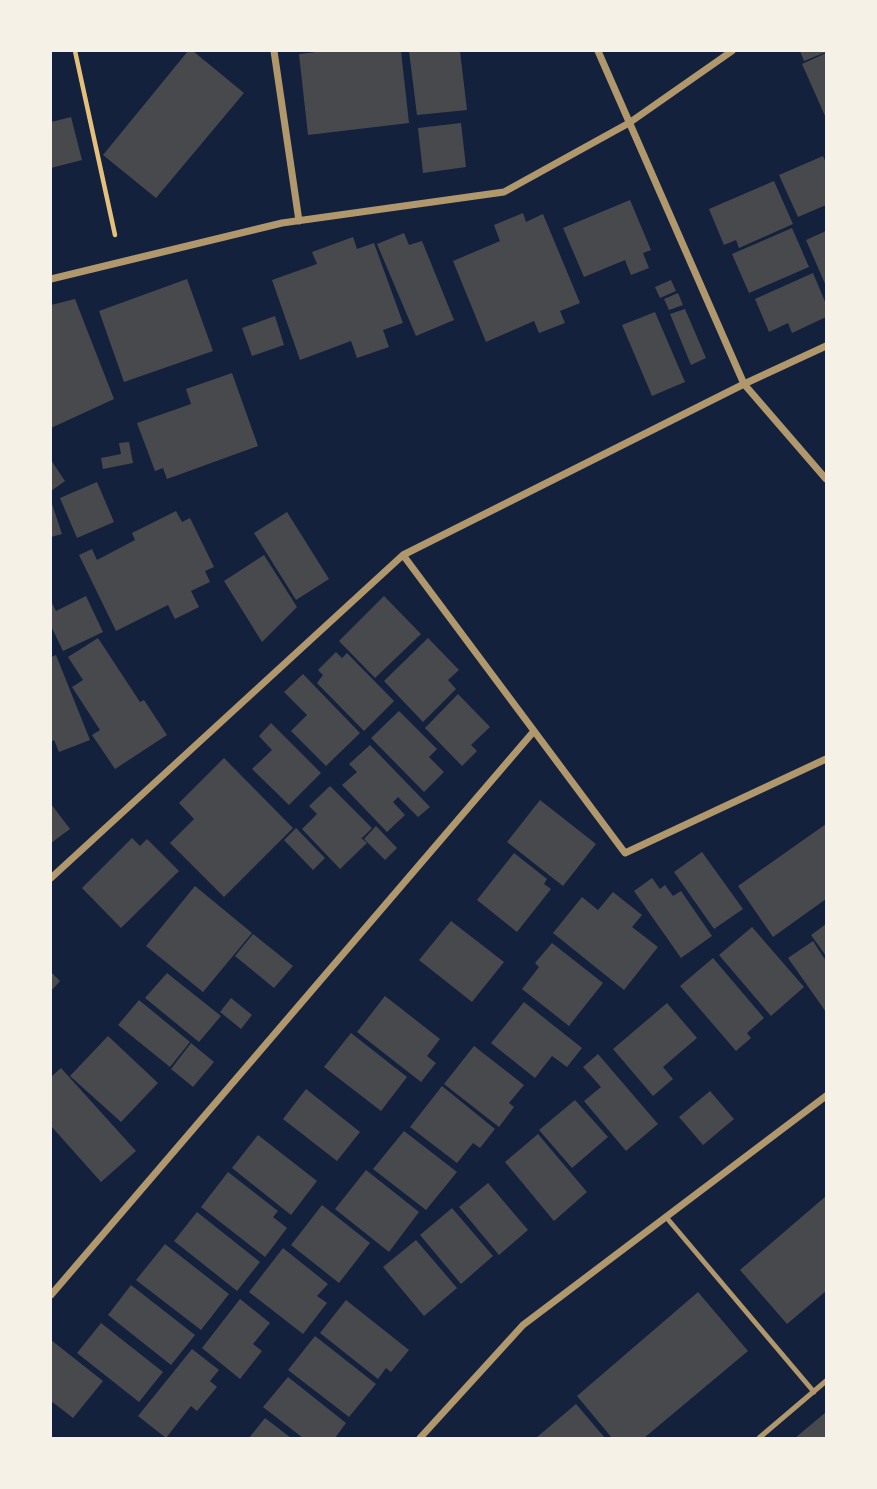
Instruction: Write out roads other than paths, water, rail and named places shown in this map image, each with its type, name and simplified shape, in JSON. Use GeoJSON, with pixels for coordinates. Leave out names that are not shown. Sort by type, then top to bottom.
{"type":"FeatureCollection","features":[{"type":"Feature","properties":{"kind":"street"},"geometry":{"type":"LineString","coordinates":[[274,51],[299,221]]}},
{"type":"Feature","properties":{"kind":"street"},"geometry":{"type":"LineString","coordinates":[[597,51],[744,384],[826,479]]}},
{"type":"Feature","properties":{"kind":"street"},"geometry":{"type":"LineString","coordinates":[[51,279],[282,223],[504,192],[629,122],[732,51]]}},
{"type":"Feature","properties":{"kind":"street"},"geometry":{"type":"LineString","coordinates":[[51,878],[403,555],[744,384],[826,346]]}},
{"type":"Feature","properties":{"kind":"street"},"geometry":{"type":"LineString","coordinates":[[403,555],[625,853],[826,759]]}},
{"type":"Feature","properties":{"kind":"street"},"geometry":{"type":"LineString","coordinates":[[51,1295],[534,731]]}},
{"type":"Feature","properties":{"kind":"street"},"geometry":{"type":"LineString","coordinates":[[420,1438],[523,1325],[826,1096]]}},
{"type":"Feature","properties":{"kind":"lane"},"geometry":{"type":"LineString","coordinates":[[666,1217],[814,1392]]}},
{"type":"Feature","properties":{"kind":"lane"},"geometry":{"type":"LineString","coordinates":[[758,1438],[826,1381]]}}]}
